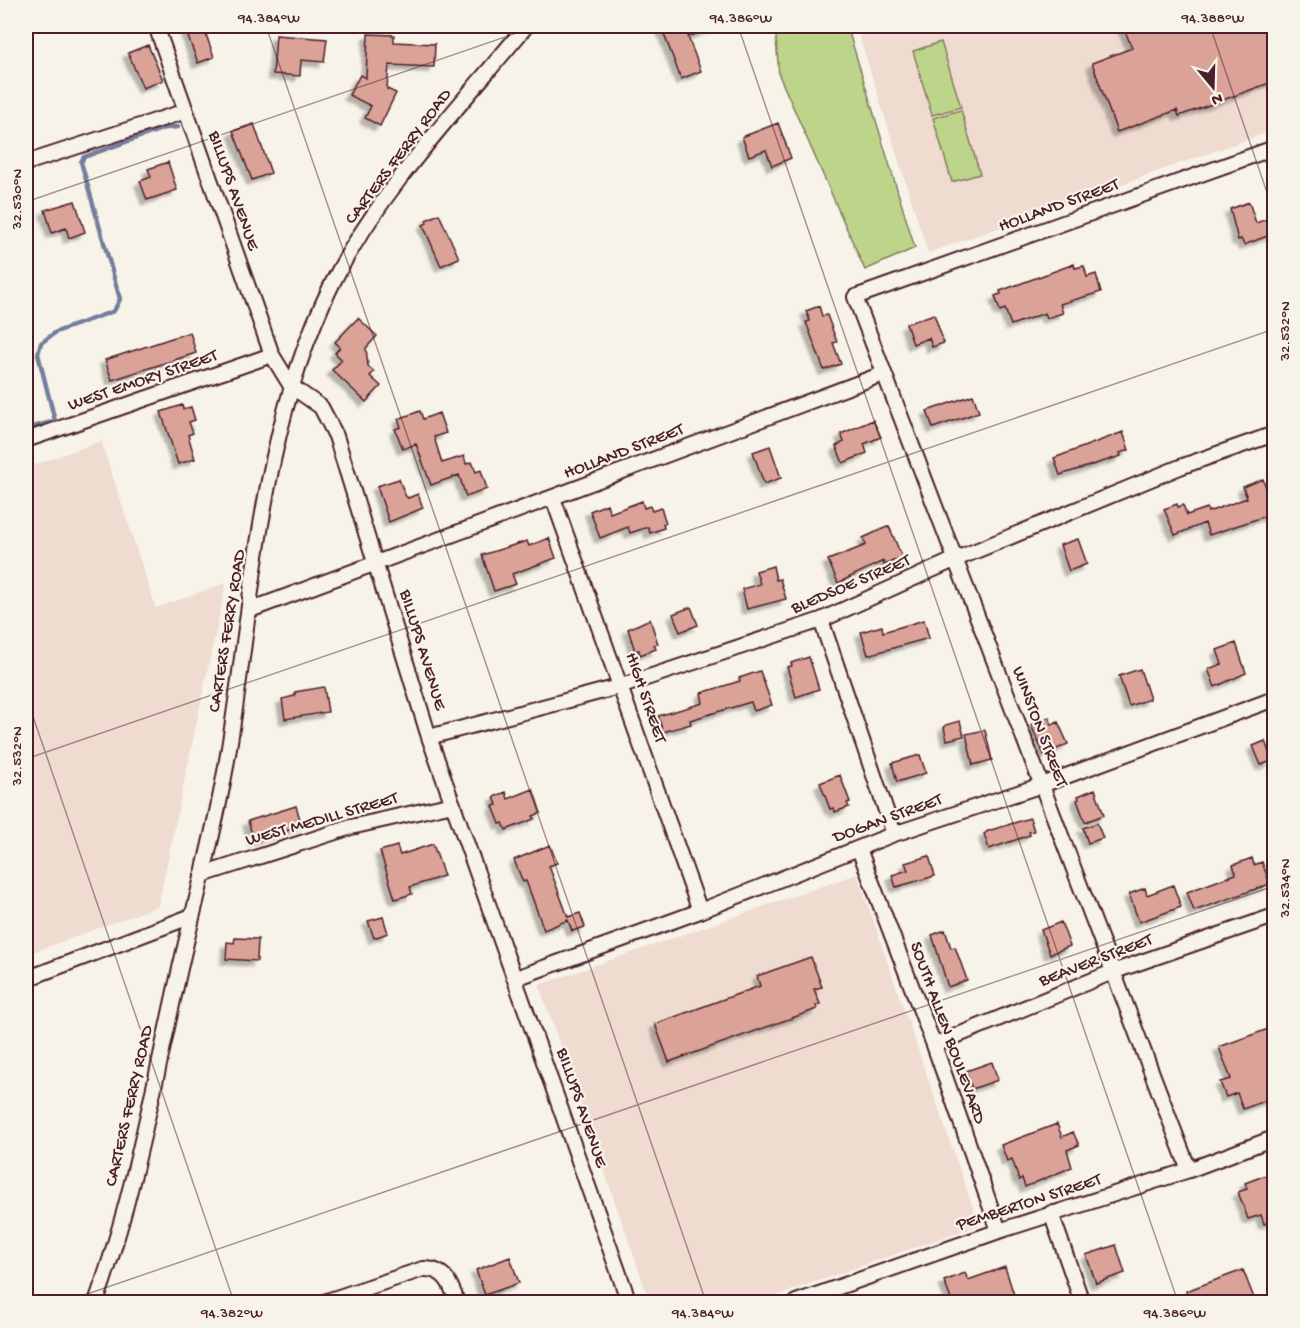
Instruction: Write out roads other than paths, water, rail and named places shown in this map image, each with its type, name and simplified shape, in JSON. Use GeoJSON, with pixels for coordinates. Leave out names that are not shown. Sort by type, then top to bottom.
{"type":"FeatureCollection","features":[{"type":"Feature","properties":{"kind":"street","name":"BILLUPS AVENUE"},"geometry":{"type":"LineString","coordinates":[[156,26],[272,355],[291,386],[321,407],[330,422],[377,562],[429,737],[629,1302]]}},
{"type":"Feature","properties":{"kind":"street","name":"CARTERS FERRY ROAD"},"geometry":{"type":"LineString","coordinates":[[96,1302],[127,1203],[227,763],[272,463],[291,386],[310,333],[333,281],[368,226],[401,178],[526,26]]}},
{"type":"Feature","properties":{"kind":"street"},"geometry":{"type":"LineString","coordinates":[[26,163],[186,111]]}},
{"type":"Feature","properties":{"kind":"street","name":"HOLLAND STREET"},"geometry":{"type":"LineString","coordinates":[[855,297],[1275,148]]}},
{"type":"Feature","properties":{"kind":"street","name":"WINSTON STREET"},"geometry":{"type":"LineString","coordinates":[[855,297],[1189,1170]]}},
{"type":"Feature","properties":{"kind":"street","name":"WEST EMORY STREET"},"geometry":{"type":"LineString","coordinates":[[26,440],[272,355]]}},
{"type":"Feature","properties":{"kind":"street","name":"HOLLAND STREET"},"geometry":{"type":"LineString","coordinates":[[250,610],[883,374]]}},
{"type":"Feature","properties":{"kind":"street","name":"BLEDSOE STREET"},"geometry":{"type":"LineString","coordinates":[[429,737],[622,686],[821,620],[956,559],[1180,467],[1275,434]]}},
{"type":"Feature","properties":{"kind":"street","name":"HIGH STREET"},"geometry":{"type":"LineString","coordinates":[[554,498],[700,911]]}},
{"type":"Feature","properties":{"kind":"street"},"geometry":{"type":"LineString","coordinates":[[821,620],[894,834]]}},
{"type":"Feature","properties":{"kind":"street","name":"DOGAN STREET"},"geometry":{"type":"LineString","coordinates":[[516,978],[700,911],[894,834],[1042,785],[1275,699]]}},
{"type":"Feature","properties":{"kind":"street","name":"WEST MEDILL STREET"},"geometry":{"type":"LineString","coordinates":[[202,875],[351,827],[453,804]]}},
{"type":"Feature","properties":{"kind":"street","name":"SOUTH ALLEN BOULEVARD"},"geometry":{"type":"LineString","coordinates":[[859,849],[934,1045],[999,1231]]}},
{"type":"Feature","properties":{"kind":"street"},"geometry":{"type":"LineString","coordinates":[[26,979],[192,916]]}},
{"type":"Feature","properties":{"kind":"street","name":"BEAVER STREET"},"geometry":{"type":"LineString","coordinates":[[934,1045],[1114,971],[1275,916]]}},
{"type":"Feature","properties":{"kind":"street","name":"PEMBERTON STREET"},"geometry":{"type":"LineString","coordinates":[[796,1302],[1051,1213],[1189,1170],[1275,1138]]}},
{"type":"Feature","properties":{"kind":"street"},"geometry":{"type":"LineString","coordinates":[[1051,1213],[1082,1302]]}},
{"type":"Feature","properties":{"kind":"street"},"geometry":{"type":"LineString","coordinates":[[324,1302],[423,1269],[432,1269],[443,1274],[457,1302]]}},
{"type":"Feature","properties":{"kind":"waterway"},"geometry":{"type":"LineString","coordinates":[[26,429],[55,421],[38,354],[41,343],[56,332],[114,311],[120,299],[81,162],[84,157],[165,128],[178,127]]}},
{"type":"Feature","properties":{"kind":"waterway"},"geometry":{"type":"LineString","coordinates":[[26,486],[30,452]]}}]}
